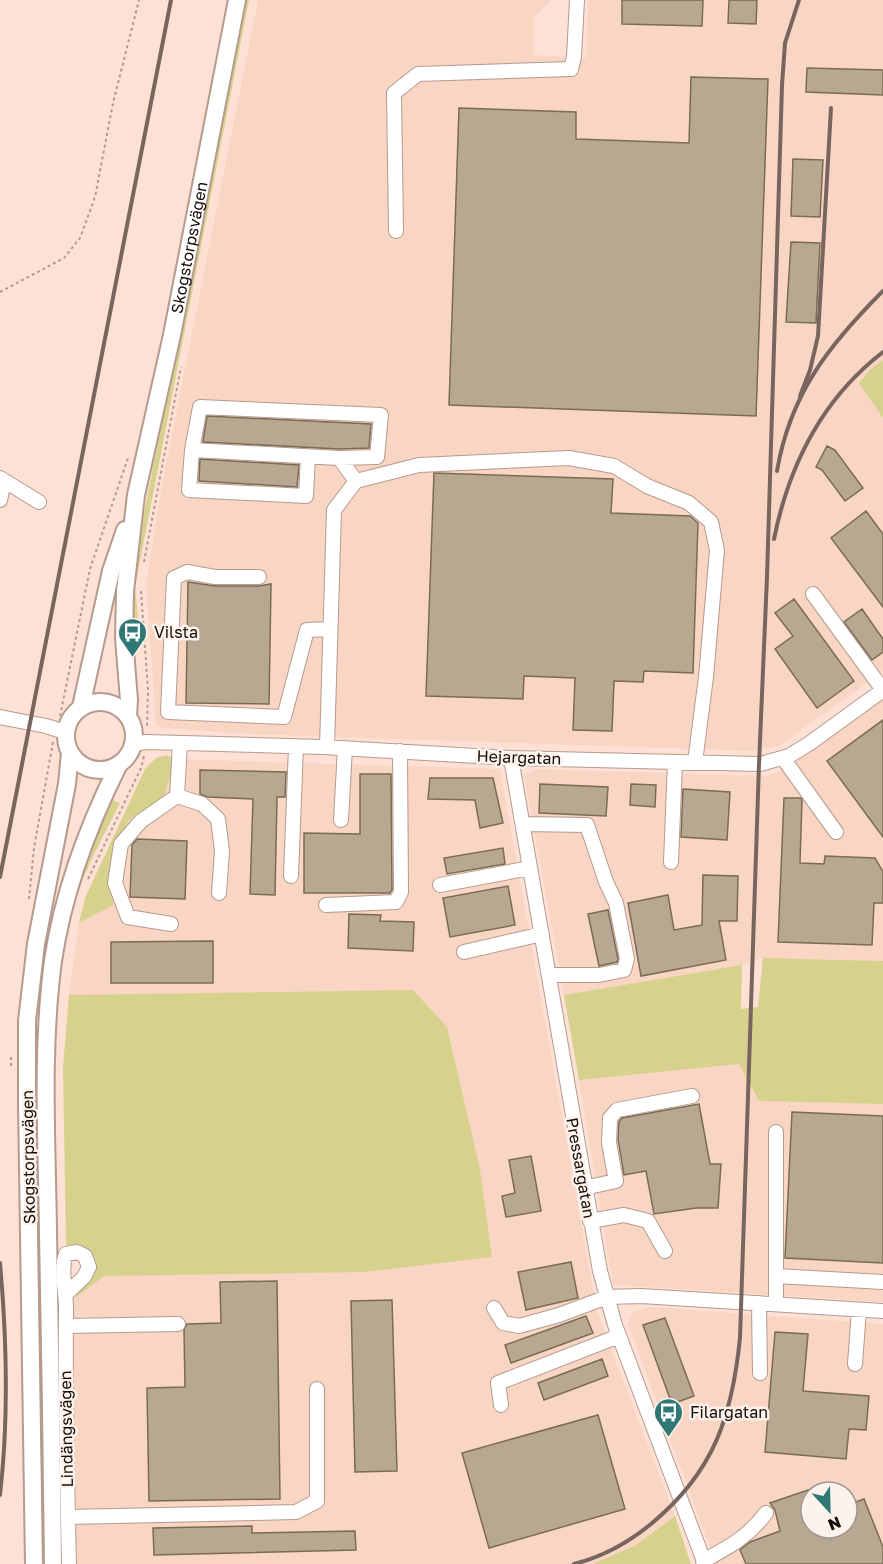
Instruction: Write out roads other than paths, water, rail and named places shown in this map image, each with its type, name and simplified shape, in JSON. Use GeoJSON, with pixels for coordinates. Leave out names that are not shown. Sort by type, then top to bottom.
{"type":"FeatureCollection","features":[{"type":"Feature","properties":{"kind":"main road","name":"Skogstorpsvägen"},"geometry":{"type":"LineString","coordinates":[[81,707],[111,571],[136,495],[172,335],[237,0]]}},
{"type":"Feature","properties":{"kind":"main road","name":"Skogstorpsvägen"},"geometry":{"type":"LineString","coordinates":[[128,715],[124,638],[125,591],[136,495]]}},
{"type":"Feature","properties":{"kind":"main road"},"geometry":{"type":"LineString","coordinates":[[105,702],[118,706],[128,715],[139,743],[119,764],[108,770],[95,770],[79,763],[70,753],[61,730],[81,707],[91,703],[105,702]]}},
{"type":"Feature","properties":{"kind":"main road","name":"Skogstorpsvägen"},"geometry":{"type":"LineString","coordinates":[[34,1564],[27,1021],[36,944],[67,784],[70,753]]}},
{"type":"Feature","properties":{"kind":"main road","name":"Skogstorpsvägen"},"geometry":{"type":"LineString","coordinates":[[53,1564],[46,1107],[48,1009],[53,960],[70,882],[106,789],[119,764]]}},
{"type":"Feature","properties":{"kind":"street"},"geometry":{"type":"LineString","coordinates":[[396,231],[394,93],[418,74],[571,69],[578,0]]}},
{"type":"Feature","properties":{"kind":"street"},"geometry":{"type":"LineString","coordinates":[[192,450],[308,456],[339,458],[377,457],[381,415],[200,407],[192,450],[189,490],[306,496],[308,456]]}},
{"type":"Feature","properties":{"kind":"street"},"geometry":{"type":"LineString","coordinates":[[339,458],[356,481]]}},
{"type":"Feature","properties":{"kind":"street"},"geometry":{"type":"LineString","coordinates":[[327,747],[334,510],[356,481],[419,465],[569,458],[614,466],[647,486],[690,503],[711,522],[717,550],[706,677],[695,762]]}},
{"type":"Feature","properties":{"kind":"street"},"geometry":{"type":"LineString","coordinates":[[0,500],[2,480],[39,502]]}},
{"type":"Feature","properties":{"kind":"street"},"geometry":{"type":"LineString","coordinates":[[259,576],[215,577],[187,572],[174,578],[168,712],[284,717],[307,630],[330,629]]}},
{"type":"Feature","properties":{"kind":"street"},"geometry":{"type":"LineString","coordinates":[[813,594],[883,690]]}},
{"type":"Feature","properties":{"kind":"street","name":"Hejargatan"},"geometry":{"type":"LineString","coordinates":[[139,743],[327,747],[511,758],[760,764],[783,758],[810,743],[883,690]]}},
{"type":"Feature","properties":{"kind":"street"},"geometry":{"type":"LineString","coordinates":[[0,717],[61,730]]}},
{"type":"Feature","properties":{"kind":"street"},"geometry":{"type":"LineString","coordinates":[[177,796],[180,743]]}},
{"type":"Feature","properties":{"kind":"street"},"geometry":{"type":"LineString","coordinates":[[291,876],[296,746]]}},
{"type":"Feature","properties":{"kind":"street"},"geometry":{"type":"LineString","coordinates":[[341,820],[345,748]]}},
{"type":"Feature","properties":{"kind":"street"},"geometry":{"type":"LineString","coordinates":[[326,905],[396,902],[401,892],[400,751]]}},
{"type":"Feature","properties":{"kind":"street","name":"Pressargatan"},"geometry":{"type":"LineString","coordinates":[[511,758],[584,1188],[607,1298],[704,1563]]}},
{"type":"Feature","properties":{"kind":"street"},"geometry":{"type":"LineString","coordinates":[[783,758],[836,832]]}},
{"type":"Feature","properties":{"kind":"street"},"geometry":{"type":"LineString","coordinates":[[670,862],[675,762]]}},
{"type":"Feature","properties":{"kind":"street"},"geometry":{"type":"LineString","coordinates":[[177,796],[202,804],[218,819],[222,851],[219,893]]}},
{"type":"Feature","properties":{"kind":"street"},"geometry":{"type":"LineString","coordinates":[[171,924],[128,917],[115,883],[121,844],[141,821],[177,796]]}},
{"type":"Feature","properties":{"kind":"street"},"geometry":{"type":"LineString","coordinates":[[523,824],[587,825],[606,882],[616,903],[627,960],[624,970],[599,975],[549,975]]}},
{"type":"Feature","properties":{"kind":"street"},"geometry":{"type":"LineString","coordinates":[[440,885],[530,868]]}},
{"type":"Feature","properties":{"kind":"street"},"geometry":{"type":"LineString","coordinates":[[464,952],[542,933]]}},
{"type":"Feature","properties":{"kind":"street"},"geometry":{"type":"LineString","coordinates":[[584,1188],[616,1181],[609,1143],[610,1118],[617,1110],[692,1096]]}},
{"type":"Feature","properties":{"kind":"street"},"geometry":{"type":"LineString","coordinates":[[776,1132],[776,1304]]}},
{"type":"Feature","properties":{"kind":"street"},"geometry":{"type":"LineString","coordinates":[[590,1221],[624,1215],[648,1221],[665,1251]]}},
{"type":"Feature","properties":{"kind":"street"},"geometry":{"type":"LineString","coordinates":[[776,1276],[883,1282]]}},
{"type":"Feature","properties":{"kind":"street","name":"Lindängsvägen"},"geometry":{"type":"LineString","coordinates":[[66,1294],[69,1564]]}},
{"type":"Feature","properties":{"kind":"street"},"geometry":{"type":"LineString","coordinates":[[494,1308],[503,1323],[519,1326],[607,1298],[641,1296],[883,1311]]}},
{"type":"Feature","properties":{"kind":"street"},"geometry":{"type":"LineString","coordinates":[[759,1303],[760,1373]]}},
{"type":"Feature","properties":{"kind":"street"},"geometry":{"type":"LineString","coordinates":[[855,1364],[859,1310]]}},
{"type":"Feature","properties":{"kind":"street"},"geometry":{"type":"LineString","coordinates":[[66,1326],[178,1324]]}},
{"type":"Feature","properties":{"kind":"street"},"geometry":{"type":"LineString","coordinates":[[501,1406],[498,1383],[619,1336]]}},
{"type":"Feature","properties":{"kind":"street"},"geometry":{"type":"LineString","coordinates":[[68,1517],[296,1512],[317,1501],[317,1389]]}},
{"type":"Feature","properties":{"kind":"street"},"geometry":{"type":"LineString","coordinates":[[704,1563],[738,1542],[755,1528],[766,1513]]}},
{"type":"Feature","properties":{"kind":"railway"},"geometry":{"type":"LineString","coordinates":[[0,877],[171,0]]}},
{"type":"Feature","properties":{"kind":"railway"},"geometry":{"type":"LineString","coordinates":[[574,1564],[605,1553],[634,1537],[673,1504],[690,1484],[705,1463],[716,1441],[732,1393],[736,1367],[740,1338],[782,85],[785,43],[799,0]]}},
{"type":"Feature","properties":{"kind":"railway"},"geometry":{"type":"LineString","coordinates":[[800,396],[810,370],[818,336],[831,108]]}},
{"type":"Feature","properties":{"kind":"railway"},"geometry":{"type":"LineString","coordinates":[[777,471],[791,418],[802,394],[829,351],[883,291]]}},
{"type":"Feature","properties":{"kind":"railway"},"geometry":{"type":"LineString","coordinates":[[774,539],[789,485],[811,435],[842,391],[861,370],[883,352]]}},
{"type":"Feature","properties":{"kind":"railway"},"geometry":{"type":"LineString","coordinates":[[0,1263],[6,1379],[5,1437],[0,1495]]}},
{"type":"Feature","properties":{"kind":"place","name":"Vilsta"},"geometry":{"type":"Point","coordinates":[133,658]}},
{"type":"Feature","properties":{"kind":"place","name":"Filargatan"},"geometry":{"type":"Point","coordinates":[669,1438]}}]}
